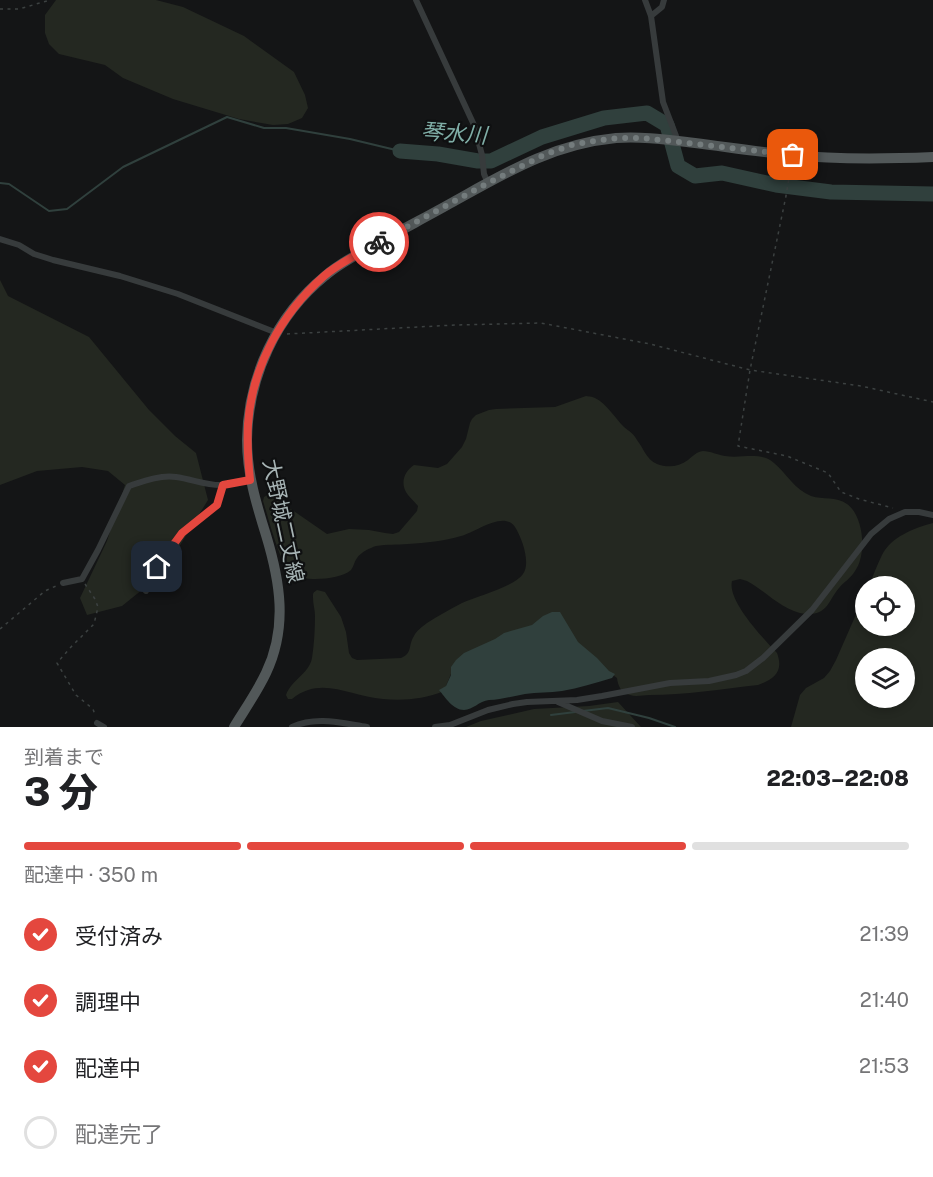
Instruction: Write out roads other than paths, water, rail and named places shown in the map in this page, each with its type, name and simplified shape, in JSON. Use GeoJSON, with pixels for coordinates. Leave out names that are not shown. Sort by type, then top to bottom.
{"type":"FeatureCollection","features":[{"type":"Feature","properties":{"kind":"main road","name":"大野城二丈線"},"geometry":{"type":"LineString","coordinates":[[234,727],[266,673],[273,655],[280,622],[277,576],[250,480],[247,443],[252,394],[259,369],[277,333],[295,306],[325,275],[360,253],[546,154],[572,145],[618,138],[678,141]]}},
{"type":"Feature","properties":{"kind":"main road"},"geometry":{"type":"LineString","coordinates":[[678,141],[847,160],[933,157]]}},
{"type":"Feature","properties":{"kind":"street"},"geometry":{"type":"LineString","coordinates":[[416,0],[474,125],[488,183]]}},
{"type":"Feature","properties":{"kind":"street"},"geometry":{"type":"LineString","coordinates":[[645,0],[651,16],[663,102],[678,141]]}},
{"type":"Feature","properties":{"kind":"street"},"geometry":{"type":"LineString","coordinates":[[651,16],[662,7],[664,0]]}},
{"type":"Feature","properties":{"kind":"street"},"geometry":{"type":"LineString","coordinates":[[0,239],[19,245],[43,257],[120,276],[178,294],[277,333]]}},
{"type":"Feature","properties":{"kind":"street"},"geometry":{"type":"LineString","coordinates":[[63,583],[82,579],[129,486],[155,477],[174,477],[212,486],[250,480]]}},
{"type":"Feature","properties":{"kind":"street"},"geometry":{"type":"LineString","coordinates":[[146,591],[157,567],[182,533],[217,505],[223,485]]}},
{"type":"Feature","properties":{"kind":"street"},"geometry":{"type":"LineString","coordinates":[[435,727],[450,725],[500,706],[526,702],[577,700],[670,683],[725,678],[747,671],[812,610],[871,534],[889,519],[905,512],[933,514]]}},
{"type":"Feature","properties":{"kind":"street"},"geometry":{"type":"LineString","coordinates":[[555,701],[602,721],[632,727]]}},
{"type":"Feature","properties":{"kind":"street"},"geometry":{"type":"LineString","coordinates":[[292,727],[302,722],[316,720],[367,727]]}},
{"type":"Feature","properties":{"kind":"street"},"geometry":{"type":"LineString","coordinates":[[97,723],[104,727]]}},
{"type":"Feature","properties":{"kind":"waterway","name":"琴水川"},"geometry":{"type":"LineString","coordinates":[[400,151],[491,161],[542,137],[604,118],[647,113],[667,125],[678,166],[695,176],[722,173],[776,185],[831,192],[933,194]]}},
{"type":"Feature","properties":{"kind":"waterway","name":"琴水川"},"geometry":{"type":"LineString","coordinates":[[0,183],[9,184],[49,211],[67,209],[123,167],[227,117],[264,128],[286,128],[350,139],[400,151]]}},
{"type":"Feature","properties":{"kind":"waterway"},"geometry":{"type":"LineString","coordinates":[[583,711],[608,708],[675,727]]}},
{"type":"Feature","properties":{"kind":"waterway"},"geometry":{"type":"LineString","coordinates":[[551,715],[575,712]]}}]}
